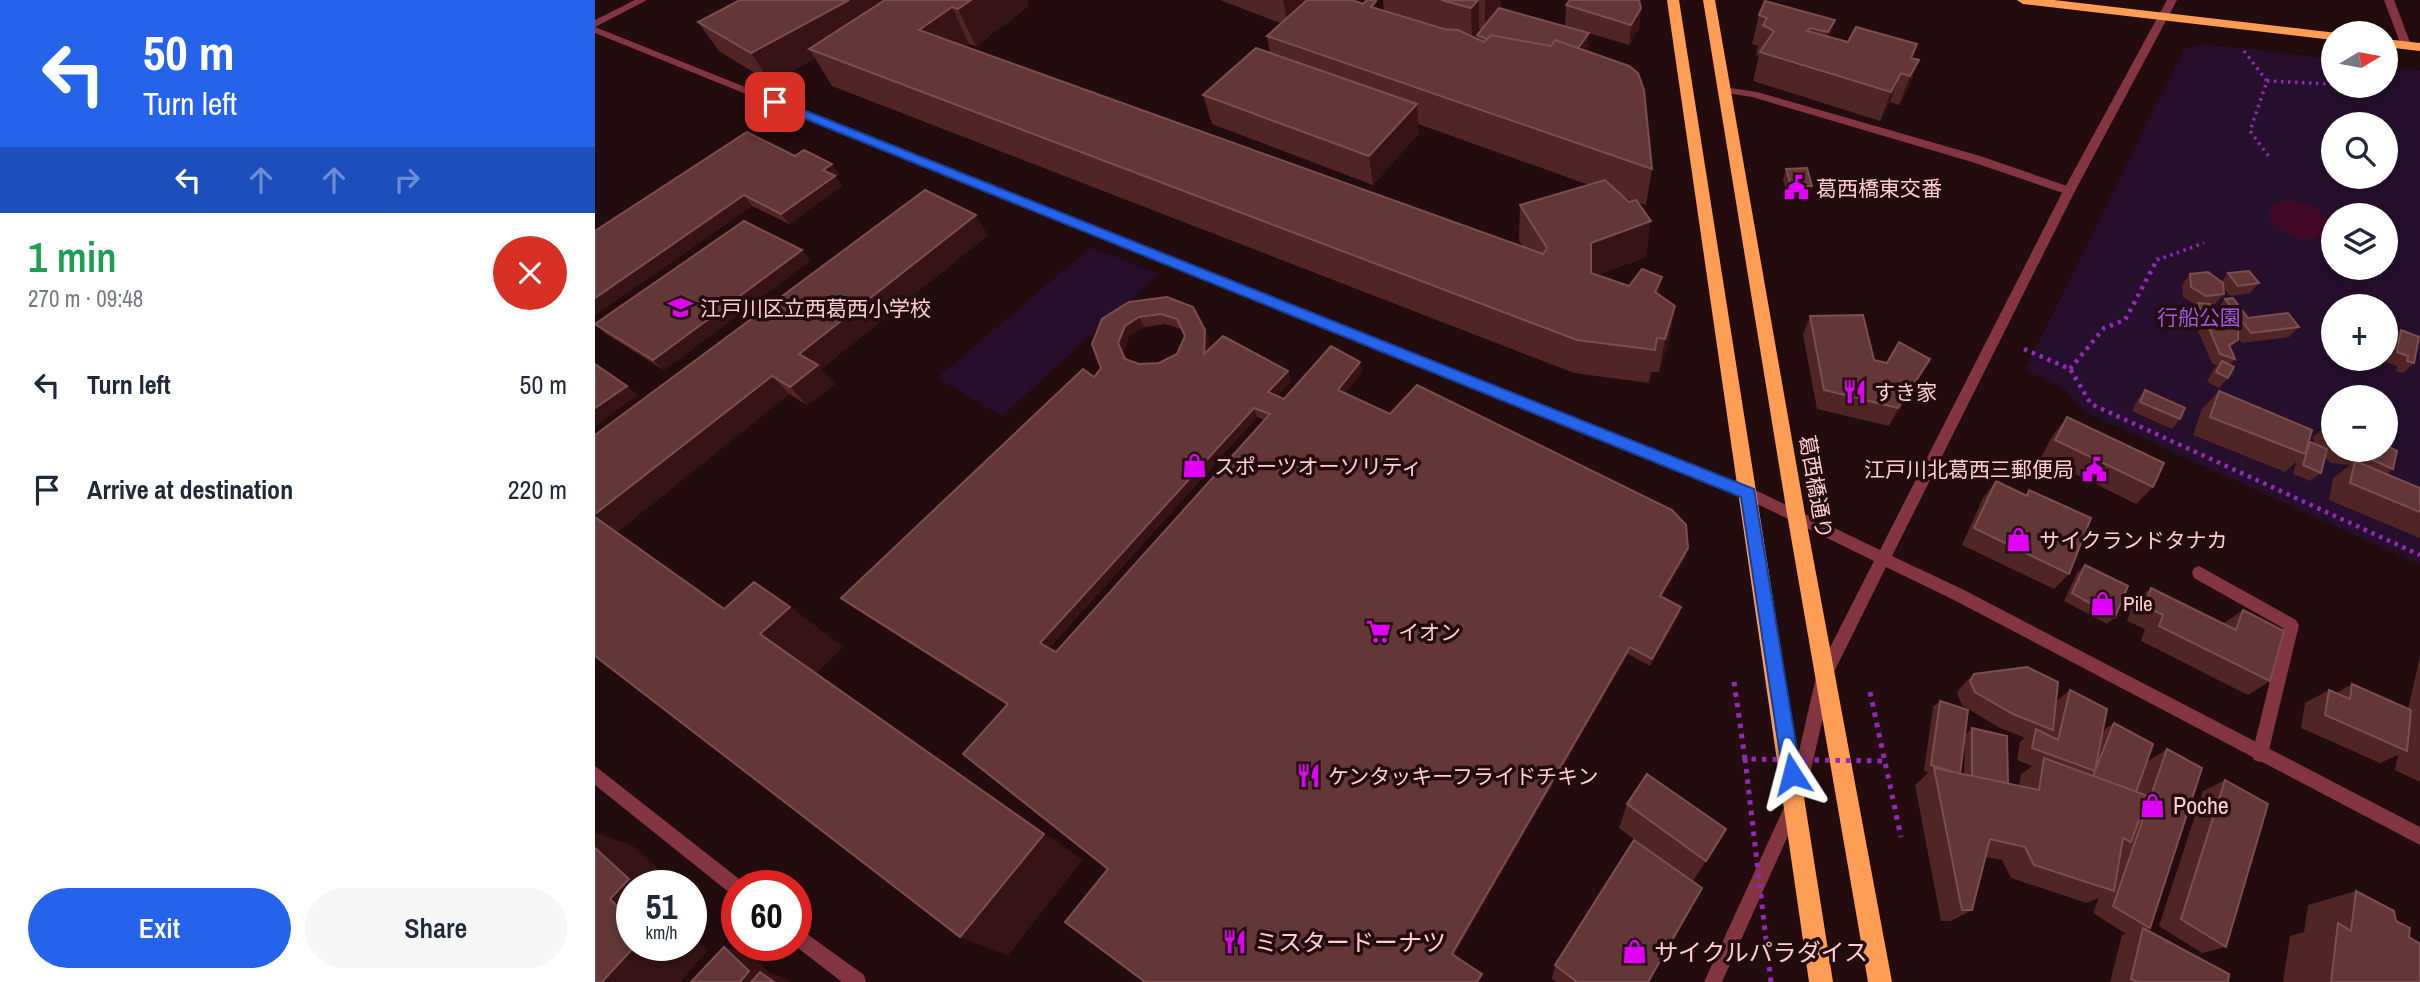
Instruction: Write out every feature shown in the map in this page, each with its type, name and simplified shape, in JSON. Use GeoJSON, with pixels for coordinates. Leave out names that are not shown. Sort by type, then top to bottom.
{"type":"FeatureCollection","features":[{"type":"Feature","properties":{"kind":"main road"},"geometry":{"type":"LineString","coordinates":[[1673,0],[1796,800],[1821,982]]}},
{"type":"Feature","properties":{"kind":"main road","name":"葛西橋通り"},"geometry":{"type":"LineString","coordinates":[[1709,0],[1796,514],[1880,982]]}},
{"type":"Feature","properties":{"kind":"main road"},"geometry":{"type":"LineString","coordinates":[[2023,0],[2321,35]]}},
{"type":"Feature","properties":{"kind":"main road"},"geometry":{"type":"LineString","coordinates":[[2398,44],[2420,47]]}},
{"type":"Feature","properties":{"kind":"street"},"geometry":{"type":"LineString","coordinates":[[595,24],[642,0]]}},
{"type":"Feature","properties":{"kind":"street"},"geometry":{"type":"LineString","coordinates":[[1713,982],[1796,800],[1825,673],[2069,191],[2172,0]]}},
{"type":"Feature","properties":{"kind":"street"},"geometry":{"type":"LineString","coordinates":[[2389,0],[2406,45]]}},
{"type":"Feature","properties":{"kind":"street"},"geometry":{"type":"LineString","coordinates":[[595,30],[1796,514],[2420,836]]}},
{"type":"Feature","properties":{"kind":"street"},"geometry":{"type":"LineString","coordinates":[[1724,90],[1752,94],[1963,155],[2069,191]]}},
{"type":"Feature","properties":{"kind":"street"},"geometry":{"type":"LineString","coordinates":[[2199,573],[2291,625],[2260,754]]}},
{"type":"Feature","properties":{"kind":"street"},"geometry":{"type":"LineString","coordinates":[[595,774],[721,875]]}},
{"type":"Feature","properties":{"kind":"street"},"geometry":{"type":"LineString","coordinates":[[812,947],[857,982]]}},
{"type":"Feature","properties":{"kind":"path"},"geometry":{"type":"LineString","coordinates":[[2237,42],[2267,81],[2321,83]]}},
{"type":"Feature","properties":{"kind":"path"},"geometry":{"type":"LineString","coordinates":[[2267,81],[2250,131],[2270,158]]}},
{"type":"Feature","properties":{"kind":"path"},"geometry":{"type":"LineString","coordinates":[[2070,369],[2104,328],[2125,320],[2159,257],[2204,243]]}},
{"type":"Feature","properties":{"kind":"path"},"geometry":{"type":"LineString","coordinates":[[2024,349],[2070,369],[2091,404],[2420,555]]}},
{"type":"Feature","properties":{"kind":"path"},"geometry":{"type":"LineString","coordinates":[[1734,682],[1771,982]]}},
{"type":"Feature","properties":{"kind":"path"},"geometry":{"type":"LineString","coordinates":[[1870,692],[1901,836]]}},
{"type":"Feature","properties":{"kind":"path"},"geometry":{"type":"LineString","coordinates":[[1745,759],[1883,761]]}},
{"type":"Feature","properties":{"kind":"green space","name":"行船公園"},"geometry":{"type":"Polygon","coordinates":[[[2204,44],[2321,58],[2321,98],[2398,98],[2398,67],[2420,70],[2420,565],[2083,411],[2065,389],[2025,370],[2184,49],[2204,44]]]}},
{"type":"Feature","properties":{"kind":"green space"},"geometry":{"type":"Polygon","coordinates":[[[1091,247],[1159,274],[1002,416],[937,378],[1091,247]]]}},
{"type":"Feature","properties":{"kind":"shaded area"},"geometry":{"type":"Polygon","coordinates":[[[2290,200],[2312,206],[2321,213],[2321,237],[2304,239],[2288,234],[2268,215],[2273,204],[2290,200]]]}},
{"type":"Feature","properties":{"kind":"building"},"geometry":{"type":"Polygon","coordinates":[[[740,0],[849,0],[751,53],[698,22],[740,0]]]}},
{"type":"Feature","properties":{"kind":"building"},"geometry":{"type":"Polygon","coordinates":[[[885,0],[971,0],[958,9],[952,7],[919,30],[1543,254],[1547,248],[1520,205],[1605,180],[1629,202],[1636,200],[1651,221],[1591,243],[1591,273],[1629,286],[1642,269],[1662,277],[1655,292],[1675,306],[1665,339],[1657,338],[1655,350],[1577,340],[809,49],[885,0]]]}},
{"type":"Feature","properties":{"kind":"building"},"geometry":{"type":"Polygon","coordinates":[[[1307,0],[1352,0],[1363,4],[1367,0],[1376,1],[1371,7],[1444,29],[1458,30],[1484,42],[1491,35],[1551,46],[1555,40],[1629,66],[1638,73],[1644,90],[1652,169],[1267,36],[1307,0]]]}},
{"type":"Feature","properties":{"kind":"building"},"geometry":{"type":"Polygon","coordinates":[[[1441,0],[1478,0],[1471,8],[1441,0]]]}},
{"type":"Feature","properties":{"kind":"building"},"geometry":{"type":"Polygon","coordinates":[[[1570,0],[1639,0],[1641,8],[1631,25],[1566,5],[1570,0]]]}},
{"type":"Feature","properties":{"kind":"building"},"geometry":{"type":"Polygon","coordinates":[[[1765,1],[1835,20],[1828,32],[1810,28],[1807,31],[1848,42],[1856,27],[1917,44],[1911,58],[1919,60],[1910,76],[1901,73],[1891,92],[1760,52],[1774,31],[1763,25],[1767,18],[1759,15],[1765,1]]]}},
{"type":"Feature","properties":{"kind":"building"},"geometry":{"type":"Polygon","coordinates":[[[1499,8],[1589,33],[1578,48],[1555,40],[1551,46],[1491,35],[1487,39],[1477,35],[1499,8]]]}},
{"type":"Feature","properties":{"kind":"building"},"geometry":{"type":"Polygon","coordinates":[[[1256,48],[1417,104],[1369,156],[1203,95],[1256,48]]]}},
{"type":"Feature","properties":{"kind":"building"},"geometry":{"type":"Polygon","coordinates":[[[747,132],[795,156],[804,150],[832,164],[823,170],[835,176],[781,214],[744,195],[595,298],[595,231],[747,132]]]}},
{"type":"Feature","properties":{"kind":"building"},"geometry":{"type":"Polygon","coordinates":[[[1807,168],[1812,186],[1791,186],[1786,169],[1807,168]]]}},
{"type":"Feature","properties":{"kind":"building"},"geometry":{"type":"Polygon","coordinates":[[[925,190],[976,215],[799,354],[818,365],[790,387],[772,376],[595,514],[595,435],[925,190]]]}},
{"type":"Feature","properties":{"kind":"building"},"geometry":{"type":"Polygon","coordinates":[[[744,221],[802,250],[653,360],[595,324],[744,221]]]}},
{"type":"Feature","properties":{"kind":"building"},"geometry":{"type":"Polygon","coordinates":[[[2249,271],[2259,283],[2238,286],[2228,273],[2249,271]]]}},
{"type":"Feature","properties":{"kind":"building"},"geometry":{"type":"Polygon","coordinates":[[[2208,272],[2223,283],[2224,294],[2206,296],[2191,287],[2190,274],[2208,272]]]}},
{"type":"Feature","properties":{"kind":"building","name":"イオン"},"geometry":{"type":"Polygon","coordinates":[[[1167,297],[1193,307],[1205,330],[1204,354],[1223,336],[1288,371],[1268,392],[1284,399],[1331,346],[1360,362],[1338,390],[1390,414],[1417,385],[1672,510],[1686,525],[1688,548],[1660,596],[1681,607],[1652,659],[1630,647],[1452,954],[1482,974],[1477,982],[1145,982],[1065,922],[1108,869],[963,754],[1008,704],[841,598],[1083,369],[1094,377],[1101,368],[1092,344],[1102,319],[1129,302],[1167,297]],[[1161,314],[1139,317],[1125,326],[1118,343],[1125,359],[1139,364],[1159,363],[1177,354],[1185,336],[1177,319],[1161,314]],[[1254,408],[1040,643],[1056,652],[1270,414],[1254,408]]]}},
{"type":"Feature","properties":{"kind":"building"},"geometry":{"type":"Polygon","coordinates":[[[2233,298],[2248,318],[2288,313],[2299,327],[2251,333],[2225,299],[2233,298]]]}},
{"type":"Feature","properties":{"kind":"building"},"geometry":{"type":"Polygon","coordinates":[[[2198,303],[2210,304],[2214,313],[2238,329],[2238,340],[2229,345],[2235,359],[2220,354],[2198,303]]]}},
{"type":"Feature","properties":{"kind":"building"},"geometry":{"type":"Polygon","coordinates":[[[1863,315],[1874,360],[1887,363],[1899,342],[1930,359],[1898,408],[1824,390],[1810,316],[1863,315]]]}},
{"type":"Feature","properties":{"kind":"building"},"geometry":{"type":"Polygon","coordinates":[[[2401,330],[2419,337],[2414,363],[2407,361],[2408,356],[2398,352],[2401,330]]]}},
{"type":"Feature","properties":{"kind":"building"},"geometry":{"type":"Polygon","coordinates":[[[2222,361],[2234,367],[2228,378],[2216,372],[2222,361]]]}},
{"type":"Feature","properties":{"kind":"building"},"geometry":{"type":"Polygon","coordinates":[[[595,364],[627,386],[595,408],[595,364]]]}},
{"type":"Feature","properties":{"kind":"building"},"geometry":{"type":"Polygon","coordinates":[[[2145,390],[2185,408],[2180,419],[2140,402],[2145,390]]]}},
{"type":"Feature","properties":{"kind":"building"},"geometry":{"type":"Polygon","coordinates":[[[2219,391],[2312,430],[2305,454],[2210,417],[2219,391]]]}},
{"type":"Feature","properties":{"kind":"building"},"geometry":{"type":"Polygon","coordinates":[[[2067,417],[2164,463],[2153,487],[2055,440],[2067,417]]]}},
{"type":"Feature","properties":{"kind":"building"},"geometry":{"type":"Polygon","coordinates":[[[2310,442],[2321,447],[2321,462],[2324,462],[2321,473],[2303,465],[2310,442]]]}},
{"type":"Feature","properties":{"kind":"building"},"geometry":{"type":"Polygon","coordinates":[[[2355,462],[2357,462],[2420,488],[2420,512],[2350,483],[2355,462]]]}},
{"type":"Feature","properties":{"kind":"building"},"geometry":{"type":"Polygon","coordinates":[[[2377,462],[2395,462],[2393,469],[2377,462]]]}},
{"type":"Feature","properties":{"kind":"building"},"geometry":{"type":"Polygon","coordinates":[[[1996,481],[2027,496],[2029,490],[2091,518],[2069,574],[1974,528],[1996,481]]]}},
{"type":"Feature","properties":{"kind":"building"},"geometry":{"type":"Polygon","coordinates":[[[595,517],[724,609],[754,582],[790,607],[760,634],[1044,834],[960,937],[595,656],[595,517]]]}},
{"type":"Feature","properties":{"kind":"building"},"geometry":{"type":"Polygon","coordinates":[[[2085,565],[2128,586],[2115,617],[2072,593],[2085,565]]]}},
{"type":"Feature","properties":{"kind":"building"},"geometry":{"type":"Polygon","coordinates":[[[2151,588],[2236,630],[2243,610],[2284,631],[2270,681],[2159,626],[2163,615],[2145,606],[2151,588]]]}},
{"type":"Feature","properties":{"kind":"building"},"geometry":{"type":"Polygon","coordinates":[[[2027,667],[2058,682],[2053,730],[2013,714],[1975,692],[1970,681],[1974,674],[2027,667]]]}},
{"type":"Feature","properties":{"kind":"building"},"geometry":{"type":"Polygon","coordinates":[[[2352,684],[2411,710],[2407,751],[2325,715],[2329,690],[2350,699],[2352,684]]]}},
{"type":"Feature","properties":{"kind":"building"},"geometry":{"type":"Polygon","coordinates":[[[2070,690],[2107,709],[2095,771],[2032,748],[2036,729],[2058,740],[2070,690]]]}},
{"type":"Feature","properties":{"kind":"building"},"geometry":{"type":"Polygon","coordinates":[[[1940,701],[1968,710],[1960,774],[1931,765],[1940,701]]]}},
{"type":"Feature","properties":{"kind":"building"},"geometry":{"type":"Polygon","coordinates":[[[2114,723],[2153,744],[2136,792],[2093,776],[2114,723]]]}},
{"type":"Feature","properties":{"kind":"building"},"geometry":{"type":"Polygon","coordinates":[[[1972,728],[2007,736],[2008,783],[1972,776],[1972,728]]]}},
{"type":"Feature","properties":{"kind":"building"},"geometry":{"type":"Polygon","coordinates":[[[2167,749],[2202,768],[2150,928],[2113,906],[2167,749]]]}},
{"type":"Feature","properties":{"kind":"building"},"geometry":{"type":"Polygon","coordinates":[[[2044,758],[2148,796],[2131,842],[2123,838],[2114,891],[2034,865],[2025,847],[1990,839],[1972,910],[1962,910],[1934,768],[2039,790],[2044,758]]]}},
{"type":"Feature","properties":{"kind":"building"},"geometry":{"type":"Polygon","coordinates":[[[1647,774],[1726,829],[1706,861],[1627,804],[1647,774]]]}},
{"type":"Feature","properties":{"kind":"building"},"geometry":{"type":"Polygon","coordinates":[[[2225,780],[2268,804],[2226,947],[2181,919],[2225,780]]]}},
{"type":"Feature","properties":{"kind":"building"},"geometry":{"type":"Polygon","coordinates":[[[1634,840],[1702,888],[1648,982],[1577,982],[1555,965],[1634,840]]]}},
{"type":"Feature","properties":{"kind":"building"},"geometry":{"type":"Polygon","coordinates":[[[595,848],[619,870],[616,870],[616,893],[610,899],[616,905],[616,961],[621,961],[602,982],[595,982],[595,848]]]}},
{"type":"Feature","properties":{"kind":"building"},"geometry":{"type":"Polygon","coordinates":[[[2356,891],[2394,911],[2396,921],[2410,928],[2409,937],[2420,944],[2420,982],[2331,982],[2338,923],[2351,931],[2356,891]]]}},
{"type":"Feature","properties":{"kind":"building"},"geometry":{"type":"Polygon","coordinates":[[[2143,928],[2229,974],[2228,982],[2137,982],[2131,979],[2143,928]]]}},
{"type":"Feature","properties":{"kind":"building"},"geometry":{"type":"Polygon","coordinates":[[[721,950],[721,961],[739,961],[749,971],[740,982],[691,982],[721,950]]]}},
{"type":"Feature","properties":{"kind":"building"},"geometry":{"type":"Polygon","coordinates":[[[760,972],[774,982],[751,982],[760,972]]]}},
{"type":"Feature","properties":{"kind":"place","name":"葛西橋東交番"},"geometry":{"type":"Point","coordinates":[1796,188]}},
{"type":"Feature","properties":{"kind":"place","name":"江戸川区立西葛西小学校"},"geometry":{"type":"Point","coordinates":[680,308]}},
{"type":"Feature","properties":{"kind":"place","name":"すき家"},"geometry":{"type":"Point","coordinates":[1854,392]}},
{"type":"Feature","properties":{"kind":"place","name":"スポーツオーソリティ"},"geometry":{"type":"Point","coordinates":[1194,466]}},
{"type":"Feature","properties":{"kind":"place","name":"江戸川北葛西三郵便局"},"geometry":{"type":"Point","coordinates":[2094,469]}},
{"type":"Feature","properties":{"kind":"place","name":"サイクランドタナカ"},"geometry":{"type":"Point","coordinates":[2019,540]}},
{"type":"Feature","properties":{"kind":"place","name":"Pile"},"geometry":{"type":"Point","coordinates":[2103,603]}},
{"type":"Feature","properties":{"kind":"place","name":"イオン"},"geometry":{"type":"Point","coordinates":[1378,632]}},
{"type":"Feature","properties":{"kind":"place","name":"ケンタッキーフライドチキン"},"geometry":{"type":"Point","coordinates":[1308,776]}},
{"type":"Feature","properties":{"kind":"place","name":"Poche"},"geometry":{"type":"Point","coordinates":[2153,805]}},
{"type":"Feature","properties":{"kind":"place","name":"ミスタードーナツ"},"geometry":{"type":"Point","coordinates":[1234,942]}},
{"type":"Feature","properties":{"kind":"place","name":"サイクルパラダイス"},"geometry":{"type":"Point","coordinates":[1634,952]}},
{"type":"Feature","properties":{"kind":"route"},"geometry":{"type":"LineString","coordinates":[[775,102],[1748,493],[1792,774]]}}]}
